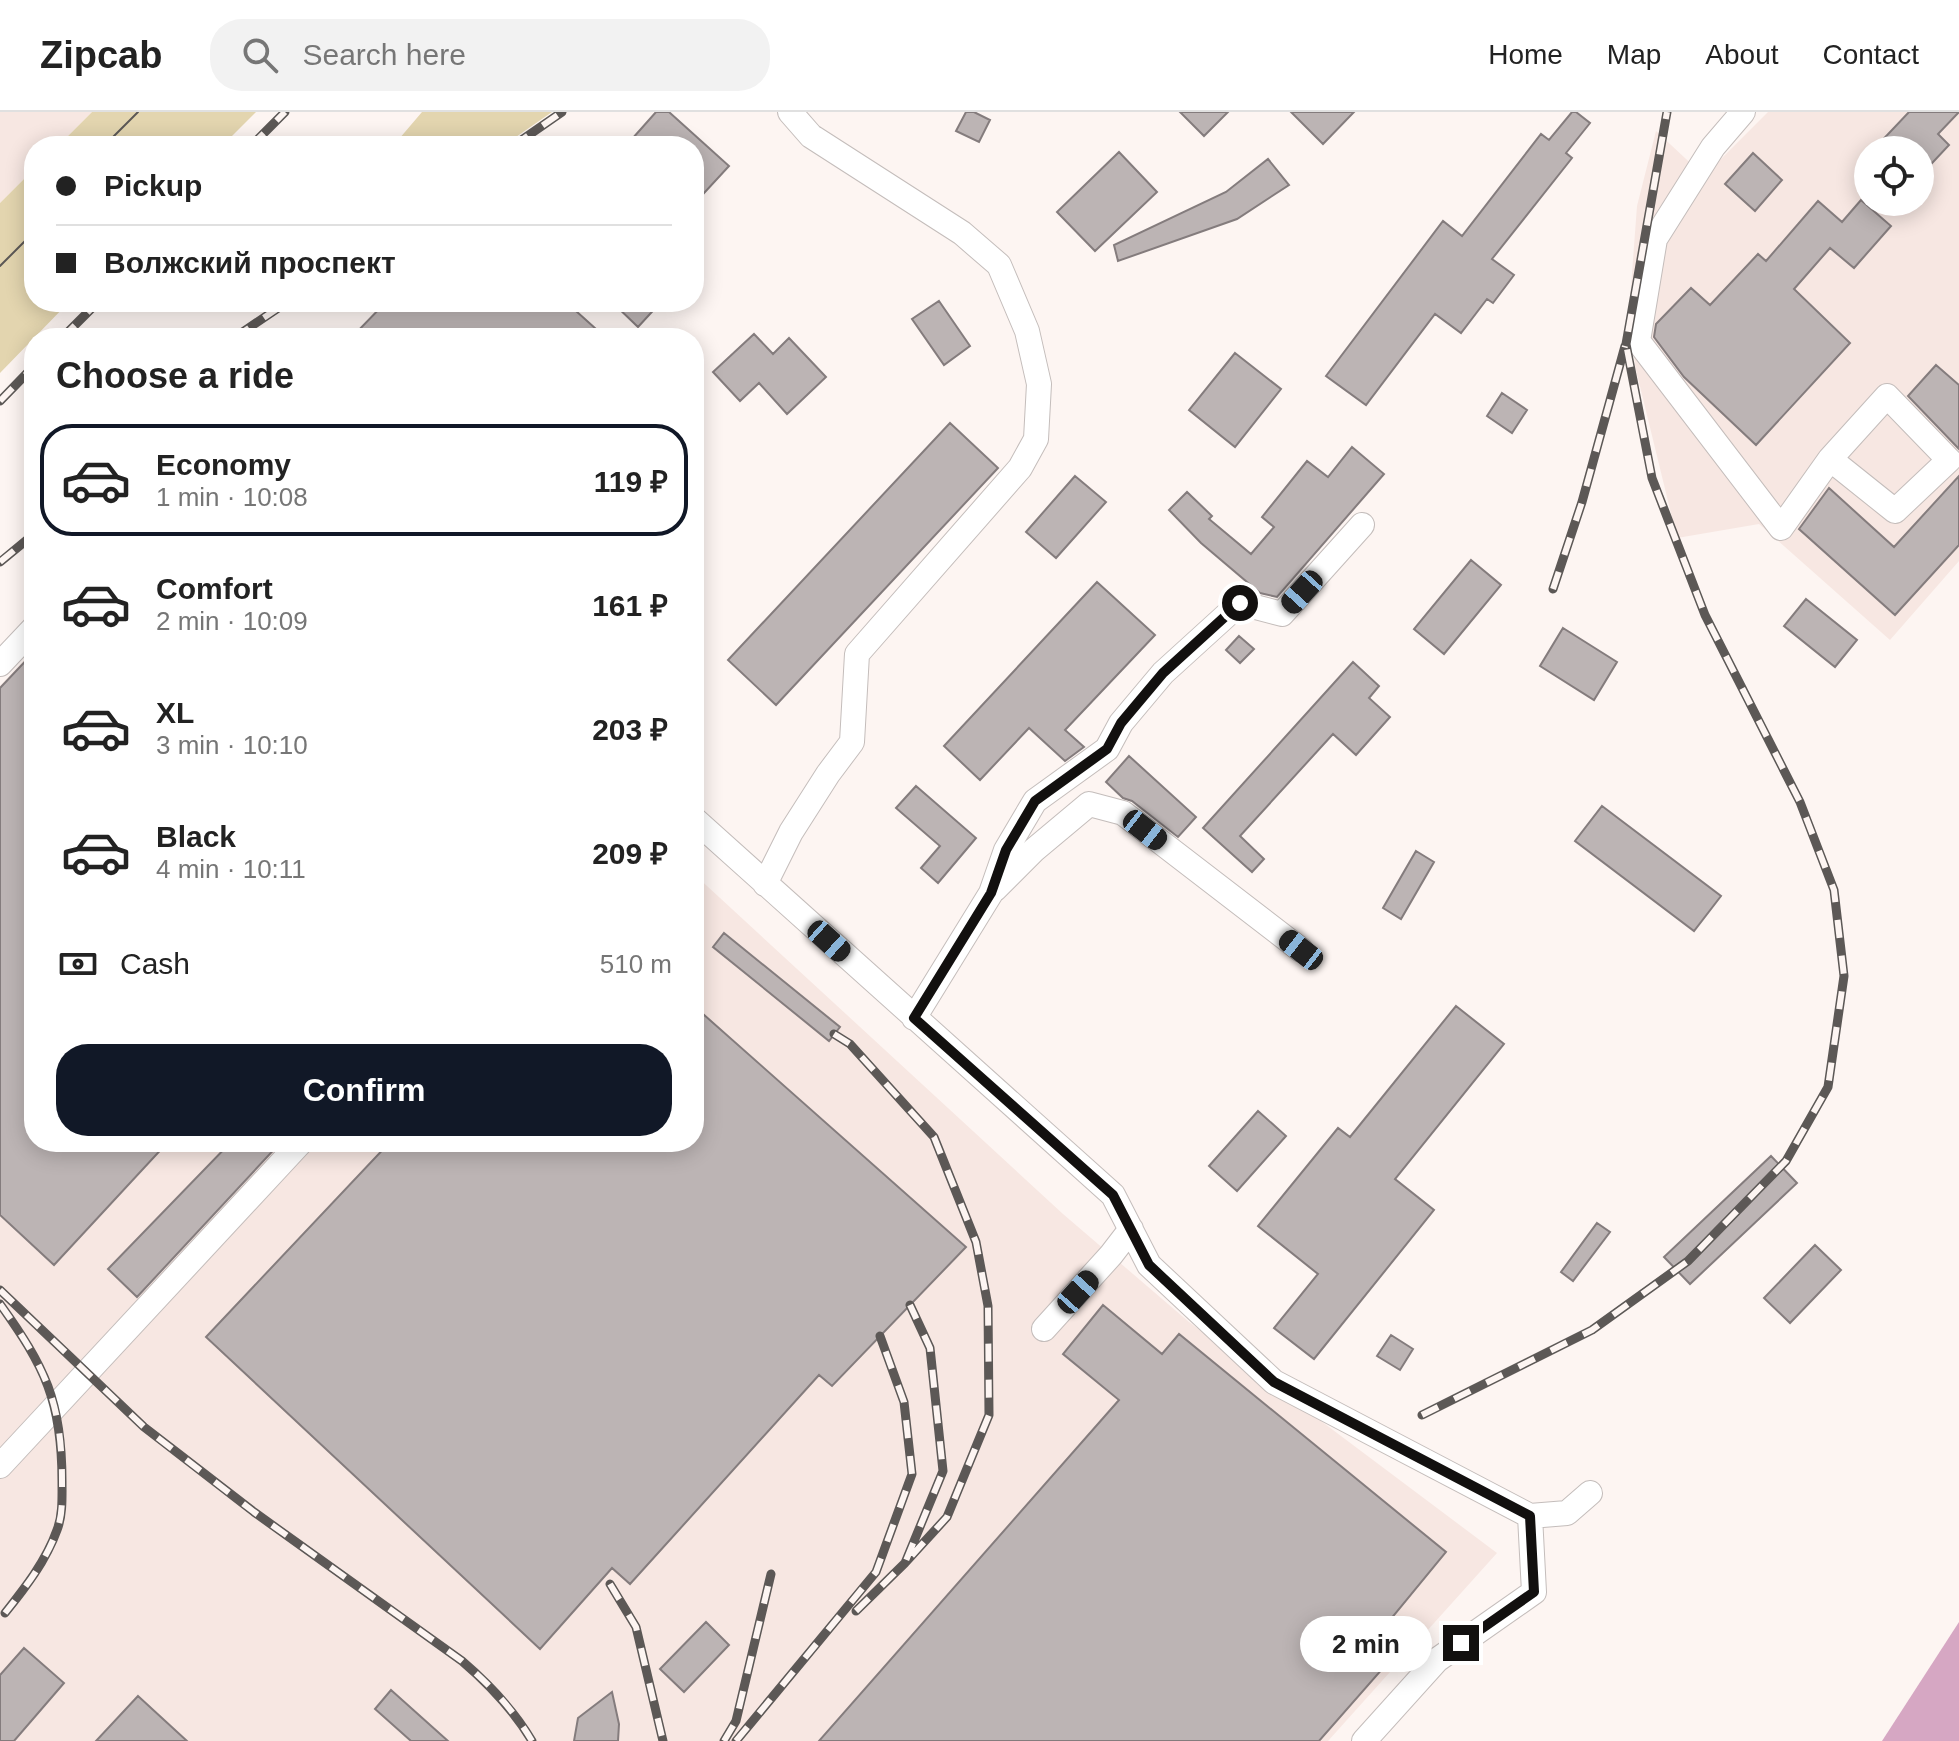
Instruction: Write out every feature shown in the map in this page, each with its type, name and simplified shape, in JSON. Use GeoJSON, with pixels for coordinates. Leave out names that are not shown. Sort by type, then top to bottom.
{"type":"FeatureCollection","features":[{"type":"Feature","properties":{"kind":"street"},"geometry":{"type":"LineString","coordinates":[[765,884],[791,832],[852,742],[857,654],[1020,468],[1036,439],[1039,384],[1027,331],[999,265],[962,233],[811,136],[790,112]]}},
{"type":"Feature","properties":{"kind":"street"},"geometry":{"type":"LineString","coordinates":[[1743,112],[1713,147],[1655,239],[1638,341],[1781,528],[1830,459],[1887,396],[1949,460],[1895,511],[1830,459]]}},
{"type":"Feature","properties":{"kind":"street"},"geometry":{"type":"LineString","coordinates":[[914,1018],[991,893],[1006,850],[1035,801],[1107,749],[1121,723],[1163,673],[1240,603],[1282,614],[1362,525]]}},
{"type":"Feature","properties":{"kind":"street"},"geometry":{"type":"LineString","coordinates":[[0,664],[24,639]]}},
{"type":"Feature","properties":{"kind":"street"},"geometry":{"type":"LineString","coordinates":[[991,893],[1034,850],[1089,804],[1123,813],[1301,950]]}},
{"type":"Feature","properties":{"kind":"street"},"geometry":{"type":"LineString","coordinates":[[704,828],[1113,1195],[1149,1265],[1274,1382],[1530,1516],[1567,1513],[1590,1493]]}},
{"type":"Feature","properties":{"kind":"street"},"geometry":{"type":"LineString","coordinates":[[0,1466],[292,1152]]}},
{"type":"Feature","properties":{"kind":"street"},"geometry":{"type":"LineString","coordinates":[[1044,1329],[1131,1229]]}},
{"type":"Feature","properties":{"kind":"street"},"geometry":{"type":"LineString","coordinates":[[1364,1741],[1437,1660],[1534,1592],[1530,1516]]}},
{"type":"Feature","properties":{"kind":"shaded area"},"geometry":{"type":"Polygon","coordinates":[[[0,112],[92,112],[68,136],[24,136],[24,179],[0,203],[0,112]]]}},
{"type":"Feature","properties":{"kind":"shaded area"},"geometry":{"type":"Polygon","coordinates":[[[92,112],[256,112],[232,136],[68,136],[92,112]]]}},
{"type":"Feature","properties":{"kind":"shaded area"},"geometry":{"type":"Polygon","coordinates":[[[422,112],[552,112],[517,136],[402,136],[422,112]]]}},
{"type":"Feature","properties":{"kind":"shaded area"},"geometry":{"type":"Polygon","coordinates":[[[1768,112],[1959,112],[1959,561],[1890,640],[1759,524],[1677,538],[1635,366],[1630,300],[1637,206],[1656,131],[1700,172],[1713,167],[1768,112]]]}},
{"type":"Feature","properties":{"kind":"shaded area"},"geometry":{"type":"Polygon","coordinates":[[[24,179],[24,312],[59,312],[44,328],[24,328],[24,348],[0,373],[0,203],[24,179]]]}},
{"type":"Feature","properties":{"kind":"shaded area"},"geometry":{"type":"Polygon","coordinates":[[[24,661],[24,1152],[704,1152],[704,883],[1063,1214],[1189,1322],[1497,1553],[1328,1741],[0,1741],[0,686],[24,661]]]}},
{"type":"Feature","properties":{"kind":"shaded area"},"geometry":{"type":"Polygon","coordinates":[[[1959,1622],[1959,1741],[1882,1741],[1959,1622]]]}},
{"type":"Feature","properties":{"kind":"building"},"geometry":{"type":"Polygon","coordinates":[[[656,112],[669,112],[696,136],[635,136],[656,112]]]}},
{"type":"Feature","properties":{"kind":"building"},"geometry":{"type":"Polygon","coordinates":[[[966,112],[974,112],[990,120],[979,142],[956,131],[966,112]]]}},
{"type":"Feature","properties":{"kind":"building"},"geometry":{"type":"Polygon","coordinates":[[[1180,112],[1228,112],[1204,136],[1180,112]]]}},
{"type":"Feature","properties":{"kind":"building"},"geometry":{"type":"Polygon","coordinates":[[[1291,112],[1354,112],[1323,144],[1291,112]]]}},
{"type":"Feature","properties":{"kind":"building"},"geometry":{"type":"Polygon","coordinates":[[[1572,112],[1590,123],[1566,153],[1572,158],[1492,259],[1514,275],[1493,303],[1487,299],[1461,333],[1435,314],[1366,405],[1326,376],[1443,221],[1462,236],[1541,134],[1549,140],[1572,112]]]}},
{"type":"Feature","properties":{"kind":"building"},"geometry":{"type":"Polygon","coordinates":[[[1909,112],[1959,112],[1938,134],[1949,145],[1934,161],[1934,136],[1886,136],[1909,112]]]}},
{"type":"Feature","properties":{"kind":"building"},"geometry":{"type":"Polygon","coordinates":[[[704,144],[729,166],[704,193],[704,144]]]}},
{"type":"Feature","properties":{"kind":"building"},"geometry":{"type":"Polygon","coordinates":[[[1119,152],[1157,192],[1095,251],[1057,212],[1119,152]]]}},
{"type":"Feature","properties":{"kind":"building"},"geometry":{"type":"Polygon","coordinates":[[[1753,153],[1782,180],[1755,211],[1725,184],[1753,153]]]}},
{"type":"Feature","properties":{"kind":"building"},"geometry":{"type":"Polygon","coordinates":[[[1268,159],[1289,185],[1237,219],[1118,261],[1114,245],[1226,192],[1268,159]]]}},
{"type":"Feature","properties":{"kind":"building"},"geometry":{"type":"Polygon","coordinates":[[[1818,201],[1842,222],[1854,208],[1854,216],[1879,216],[1891,226],[1854,268],[1830,248],[1794,289],[1850,343],[1756,445],[1684,377],[1654,337],[1656,324],[1691,288],[1710,305],[1758,254],[1766,261],[1818,201]]]}},
{"type":"Feature","properties":{"kind":"building"},"geometry":{"type":"Polygon","coordinates":[[[939,301],[970,346],[944,365],[912,319],[939,301]]]}},
{"type":"Feature","properties":{"kind":"building"},"geometry":{"type":"Polygon","coordinates":[[[376,312],[577,312],[595,328],[361,328],[376,312]]]}},
{"type":"Feature","properties":{"kind":"building"},"geometry":{"type":"Polygon","coordinates":[[[622,312],[652,312],[638,327],[622,312]]]}},
{"type":"Feature","properties":{"kind":"building"},"geometry":{"type":"Polygon","coordinates":[[[754,334],[773,354],[789,338],[826,377],[787,414],[759,383],[740,401],[713,372],[754,334]]]}},
{"type":"Feature","properties":{"kind":"building"},"geometry":{"type":"Polygon","coordinates":[[[1235,353],[1281,389],[1235,447],[1189,410],[1235,353]]]}},
{"type":"Feature","properties":{"kind":"building"},"geometry":{"type":"Polygon","coordinates":[[[1936,365],[1959,385],[1959,449],[1908,396],[1936,365]]]}},
{"type":"Feature","properties":{"kind":"building"},"geometry":{"type":"Polygon","coordinates":[[[1502,393],[1527,410],[1512,433],[1487,416],[1502,393]]]}},
{"type":"Feature","properties":{"kind":"building"},"geometry":{"type":"Polygon","coordinates":[[[950,423],[998,468],[776,705],[728,660],[950,423]]]}},
{"type":"Feature","properties":{"kind":"building"},"geometry":{"type":"Polygon","coordinates":[[[1352,447],[1384,474],[1277,597],[1260,593],[1201,543],[1169,510],[1187,492],[1212,516],[1209,519],[1251,554],[1274,527],[1262,517],[1307,461],[1328,477],[1352,447]]]}},
{"type":"Feature","properties":{"kind":"building"},"geometry":{"type":"Polygon","coordinates":[[[1075,476],[1106,502],[1056,558],[1026,532],[1075,476]]]}},
{"type":"Feature","properties":{"kind":"building"},"geometry":{"type":"Polygon","coordinates":[[[1959,476],[1959,545],[1895,615],[1799,529],[1829,488],[1894,547],[1959,476]]]}},
{"type":"Feature","properties":{"kind":"building"},"geometry":{"type":"Polygon","coordinates":[[[1471,560],[1501,585],[1444,654],[1414,629],[1471,560]]]}},
{"type":"Feature","properties":{"kind":"building"},"geometry":{"type":"Polygon","coordinates":[[[1097,582],[1155,635],[1065,730],[1084,747],[1065,761],[1029,728],[980,780],[944,746],[1097,582]]]}},
{"type":"Feature","properties":{"kind":"building"},"geometry":{"type":"Polygon","coordinates":[[[1806,599],[1857,640],[1835,667],[1784,626],[1806,599]]]}},
{"type":"Feature","properties":{"kind":"building"},"geometry":{"type":"Polygon","coordinates":[[[1563,628],[1617,662],[1594,700],[1540,666],[1563,628]]]}},
{"type":"Feature","properties":{"kind":"building"},"geometry":{"type":"Polygon","coordinates":[[[1239,636],[1254,649],[1240,663],[1226,650],[1239,636]]]}},
{"type":"Feature","properties":{"kind":"building"},"geometry":{"type":"Polygon","coordinates":[[[1353,662],[1379,686],[1369,698],[1390,717],[1356,755],[1333,734],[1240,836],[1264,859],[1252,872],[1203,828],[1353,662]]]}},
{"type":"Feature","properties":{"kind":"building"},"geometry":{"type":"Polygon","coordinates":[[[24,663],[24,1152],[159,1152],[54,1265],[0,1215],[0,688],[24,663]]]}},
{"type":"Feature","properties":{"kind":"building"},"geometry":{"type":"Polygon","coordinates":[[[1129,756],[1196,817],[1178,837],[1106,782],[1129,756]]]}},
{"type":"Feature","properties":{"kind":"building"},"geometry":{"type":"Polygon","coordinates":[[[916,786],[976,838],[938,883],[921,868],[940,846],[896,808],[916,786]]]}},
{"type":"Feature","properties":{"kind":"building"},"geometry":{"type":"Polygon","coordinates":[[[1602,806],[1721,896],[1694,931],[1575,841],[1602,806]]]}},
{"type":"Feature","properties":{"kind":"building"},"geometry":{"type":"Polygon","coordinates":[[[1416,851],[1434,862],[1401,919],[1383,908],[1416,851]]]}},
{"type":"Feature","properties":{"kind":"building"},"geometry":{"type":"Polygon","coordinates":[[[724,933],[840,1027],[829,1041],[713,947],[724,933]]]}},
{"type":"Feature","properties":{"kind":"building"},"geometry":{"type":"Polygon","coordinates":[[[1456,1006],[1504,1044],[1395,1179],[1434,1210],[1314,1359],[1274,1328],[1318,1274],[1258,1226],[1338,1128],[1350,1137],[1456,1006]]]}},
{"type":"Feature","properties":{"kind":"building"},"geometry":{"type":"Polygon","coordinates":[[[704,1015],[966,1247],[832,1386],[819,1375],[630,1584],[612,1568],[540,1649],[206,1337],[381,1152],[704,1152],[704,1015]]]}},
{"type":"Feature","properties":{"kind":"building"},"geometry":{"type":"Polygon","coordinates":[[[1258,1111],[1286,1136],[1237,1191],[1209,1166],[1258,1111]]]}},
{"type":"Feature","properties":{"kind":"building"},"geometry":{"type":"Polygon","coordinates":[[[221,1152],[272,1152],[137,1297],[108,1269],[221,1152]]]}},
{"type":"Feature","properties":{"kind":"building"},"geometry":{"type":"Polygon","coordinates":[[[1771,1156],[1797,1183],[1690,1284],[1664,1257],[1771,1156]]]}},
{"type":"Feature","properties":{"kind":"building"},"geometry":{"type":"Polygon","coordinates":[[[1597,1223],[1610,1232],[1573,1281],[1561,1272],[1597,1223]]]}},
{"type":"Feature","properties":{"kind":"building"},"geometry":{"type":"Polygon","coordinates":[[[1815,1245],[1841,1270],[1790,1323],[1764,1298],[1815,1245]]]}},
{"type":"Feature","properties":{"kind":"building"},"geometry":{"type":"Polygon","coordinates":[[[1103,1305],[1162,1354],[1179,1334],[1446,1552],[1385,1626],[1406,1642],[1319,1741],[819,1741],[1119,1400],[1063,1354],[1103,1305]]]}},
{"type":"Feature","properties":{"kind":"building"},"geometry":{"type":"Polygon","coordinates":[[[1391,1335],[1413,1349],[1400,1370],[1377,1356],[1391,1335]]]}},
{"type":"Feature","properties":{"kind":"building"},"geometry":{"type":"Polygon","coordinates":[[[706,1622],[729,1645],[684,1692],[660,1669],[706,1622]]]}},
{"type":"Feature","properties":{"kind":"building"},"geometry":{"type":"Polygon","coordinates":[[[24,1648],[64,1683],[14,1741],[0,1741],[0,1675],[24,1648]]]}},
{"type":"Feature","properties":{"kind":"building"},"geometry":{"type":"Polygon","coordinates":[[[391,1690],[448,1741],[411,1741],[375,1709],[391,1690]]]}},
{"type":"Feature","properties":{"kind":"building"},"geometry":{"type":"Polygon","coordinates":[[[612,1692],[619,1724],[618,1741],[574,1741],[578,1718],[612,1692]]]}},
{"type":"Feature","properties":{"kind":"building"},"geometry":{"type":"Polygon","coordinates":[[[138,1696],[187,1741],[96,1741],[138,1696]]]}},
{"type":"Feature","properties":{"kind":"tram line"},"geometry":{"type":"LineString","coordinates":[[114,136],[138,112]]}},
{"type":"Feature","properties":{"kind":"tram line"},"geometry":{"type":"LineString","coordinates":[[0,266],[24,242]]}},
{"type":"Feature","properties":{"kind":"railway"},"geometry":{"type":"LineString","coordinates":[[261,136],[285,112]]}},
{"type":"Feature","properties":{"kind":"railway"},"geometry":{"type":"LineString","coordinates":[[527,136],[562,112]]}},
{"type":"Feature","properties":{"kind":"railway"},"geometry":{"type":"LineString","coordinates":[[1422,1415],[1592,1330],[1688,1261],[1786,1161],[1828,1087],[1844,976],[1834,890],[1800,802],[1705,615],[1652,478],[1626,344],[1667,112]]}},
{"type":"Feature","properties":{"kind":"railway"},"geometry":{"type":"LineString","coordinates":[[72,328],[88,312]]}},
{"type":"Feature","properties":{"kind":"railway"},"geometry":{"type":"LineString","coordinates":[[249,328],[272,312]]}},
{"type":"Feature","properties":{"kind":"railway"},"geometry":{"type":"LineString","coordinates":[[1553,589],[1582,502],[1625,346]]}},
{"type":"Feature","properties":{"kind":"railway"},"geometry":{"type":"LineString","coordinates":[[0,401],[24,376]]}},
{"type":"Feature","properties":{"kind":"railway"},"geometry":{"type":"LineString","coordinates":[[0,562],[24,542]]}},
{"type":"Feature","properties":{"kind":"railway"},"geometry":{"type":"LineString","coordinates":[[834,1034],[850,1044],[934,1137],[976,1242],[988,1306],[989,1415],[947,1517],[905,1563]]}},
{"type":"Feature","properties":{"kind":"railway"},"geometry":{"type":"LineString","coordinates":[[0,1290],[144,1427],[254,1512],[462,1661],[500,1698],[532,1741]]}},
{"type":"Feature","properties":{"kind":"railway"},"geometry":{"type":"LineString","coordinates":[[0,1304],[29,1347],[48,1386],[59,1428],[62,1481],[62,1506],[57,1530],[34,1574],[5,1613]]}},
{"type":"Feature","properties":{"kind":"railway"},"geometry":{"type":"LineString","coordinates":[[856,1611],[905,1563],[943,1471],[930,1348],[910,1305]]}},
{"type":"Feature","properties":{"kind":"railway"},"geometry":{"type":"LineString","coordinates":[[736,1741],[876,1572],[912,1474],[904,1402],[880,1336]]}},
{"type":"Feature","properties":{"kind":"railway"},"geometry":{"type":"LineString","coordinates":[[724,1741],[736,1721],[771,1574]]}},
{"type":"Feature","properties":{"kind":"railway"},"geometry":{"type":"LineString","coordinates":[[610,1584],[636,1627],[663,1741]]}},
{"type":"Feature","properties":{"kind":"route"},"geometry":{"type":"LineString","coordinates":[[1240,603],[1163,673],[1121,723],[1107,749],[1035,801],[1006,850],[991,893],[914,1018],[1113,1195],[1149,1265],[1274,1382],[1530,1516],[1534,1592],[1461,1643]]}}]}
